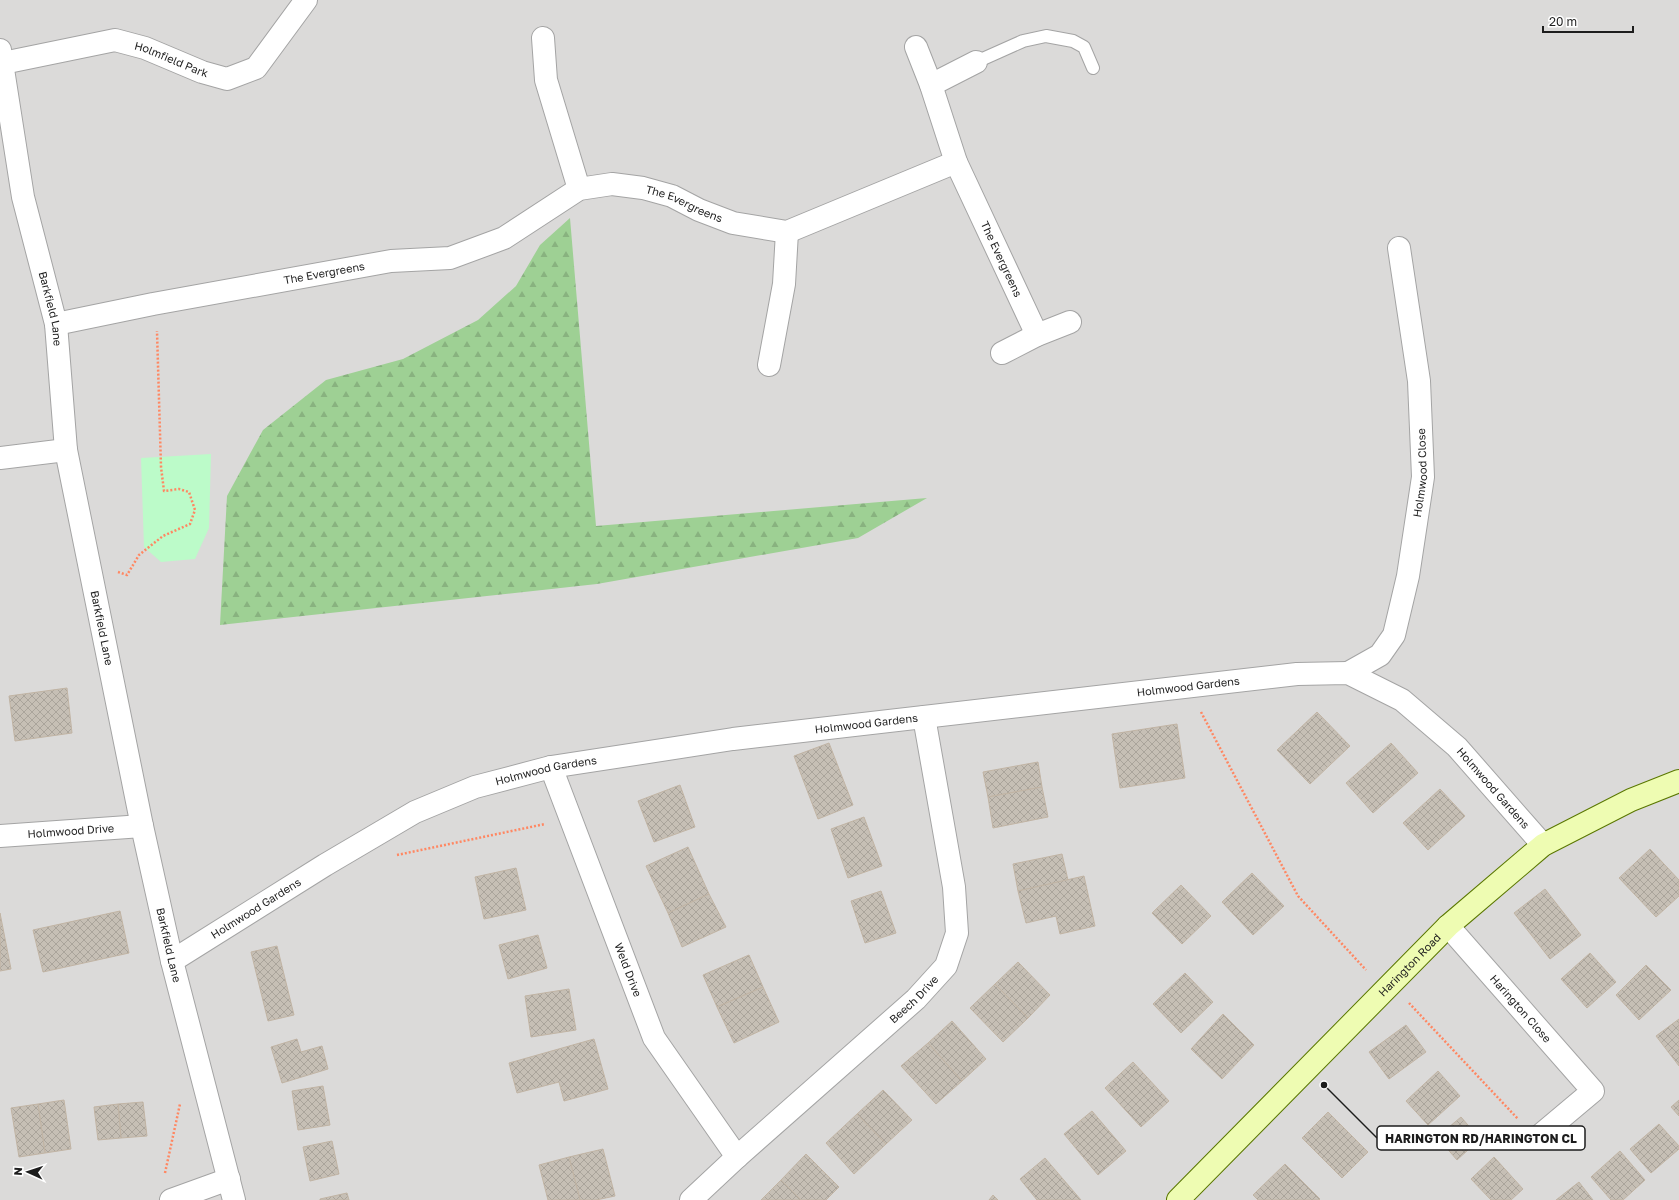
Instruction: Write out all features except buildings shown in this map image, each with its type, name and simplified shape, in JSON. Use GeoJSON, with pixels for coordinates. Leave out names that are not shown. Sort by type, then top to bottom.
{"type":"FeatureCollection","features":[{"type":"Feature","properties":{"kind":"street","name":"Holmfield Park"},"geometry":{"type":"LineString","coordinates":[[1,57],[115,40],[145,48],[202,72],[227,79],[256,68],[306,0]]}},
{"type":"Feature","properties":{"kind":"street"},"geometry":{"type":"LineString","coordinates":[[543,38],[546,80],[579,189]]}},
{"type":"Feature","properties":{"kind":"street","name":"The Evergreens"},"geometry":{"type":"LineString","coordinates":[[916,47],[931,85],[956,162],[1037,335]]}},
{"type":"Feature","properties":{"kind":"street","name":"Barkfield Lane"},"geometry":{"type":"LineString","coordinates":[[1,57],[23,197],[56,324],[66,450],[142,826],[172,961],[234,1200]]}},
{"type":"Feature","properties":{"kind":"street"},"geometry":{"type":"LineString","coordinates":[[931,85],[976,62]]}},
{"type":"Feature","properties":{"kind":"street"},"geometry":{"type":"LineString","coordinates":[[769,365],[784,284],[787,232],[956,162]]}},
{"type":"Feature","properties":{"kind":"street","name":"The Evergreens"},"geometry":{"type":"LineString","coordinates":[[56,324],[153,304],[391,261],[450,258],[504,238],[579,189],[612,184],[643,188],[672,196],[699,210],[733,223],[787,232]]}},
{"type":"Feature","properties":{"kind":"street","name":"Holmwood Close"},"geometry":{"type":"LineString","coordinates":[[1348,673],[1380,655],[1394,635],[1408,576],[1423,477],[1419,381],[1399,248]]}},
{"type":"Feature","properties":{"kind":"street"},"geometry":{"type":"LineString","coordinates":[[1002,353],[1037,335],[1070,322]]}},
{"type":"Feature","properties":{"kind":"street"},"geometry":{"type":"LineString","coordinates":[[0,458],[66,450]]}},
{"type":"Feature","properties":{"kind":"street","name":"Holmwood Gardens"},"geometry":{"type":"LineString","coordinates":[[172,961],[325,865],[415,812],[475,787],[551,766],[733,739],[1297,674],[1348,673],[1402,700],[1457,747],[1543,845]]}},
{"type":"Feature","properties":{"kind":"street","name":"Beech Drive"},"geometry":{"type":"LineString","coordinates":[[691,1200],[737,1157],[916,1000],[946,966],[957,932],[954,887],[924,717]]}},
{"type":"Feature","properties":{"kind":"street","name":"Weld Drive"},"geometry":{"type":"LineString","coordinates":[[551,766],[654,1038],[737,1157]]}},
{"type":"Feature","properties":{"kind":"street","name":"Harington Road"},"geometry":{"type":"LineString","coordinates":[[1178,1200],[1448,926],[1543,845],[1631,800],[1679,781]]}},
{"type":"Feature","properties":{"kind":"street","name":"Holmwood Drive"},"geometry":{"type":"LineString","coordinates":[[0,836],[142,826]]}},
{"type":"Feature","properties":{"kind":"street","name":"Harington Close"},"geometry":{"type":"LineString","coordinates":[[1448,926],[1594,1091],[1537,1138]]}},
{"type":"Feature","properties":{"kind":"street"},"geometry":{"type":"LineString","coordinates":[[170,1200],[229,1178]]}},
{"type":"Feature","properties":{"kind":"lane"},"geometry":{"type":"LineString","coordinates":[[976,62],[1023,41],[1046,36],[1073,41],[1084,47],[1092,68]]}},
{"type":"Feature","properties":{"kind":"path"},"geometry":{"type":"LineString","coordinates":[[92,577],[116,572],[127,575],[139,555],[163,536],[190,524],[195,510],[189,492],[180,489],[164,491],[161,467],[156,323],[153,304]]}},
{"type":"Feature","properties":{"kind":"path"},"geometry":{"type":"LineString","coordinates":[[1188,687],[1298,896],[1537,1138]]}},
{"type":"Feature","properties":{"kind":"path"},"geometry":{"type":"LineString","coordinates":[[396,856],[571,819]]}},
{"type":"Feature","properties":{"kind":"path"},"geometry":{"type":"LineString","coordinates":[[163,1180],[181,1101]]}},
{"type":"Feature","properties":{"kind":"shaded area"},"geometry":{"type":"Polygon","coordinates":[[[0,0],[1679,0],[1679,1200],[0,1200],[0,0]]]}},
{"type":"Feature","properties":{"kind":"green space"},"geometry":{"type":"Polygon","coordinates":[[[570,218],[596,526],[927,498],[858,538],[597,584],[220,625],[227,496],[263,430],[326,380],[403,359],[478,320],[516,286],[540,245],[570,218]]]}},
{"type":"Feature","properties":{"kind":"green space"},"geometry":{"type":"Polygon","coordinates":[[[211,454],[209,528],[195,559],[161,562],[144,547],[141,458],[211,454]]]}},
{"type":"Feature","properties":{"kind":"place","name":"HARINGTON RD/HARINGTON CL"},"geometry":{"type":"Point","coordinates":[1324,1085]}}]}
